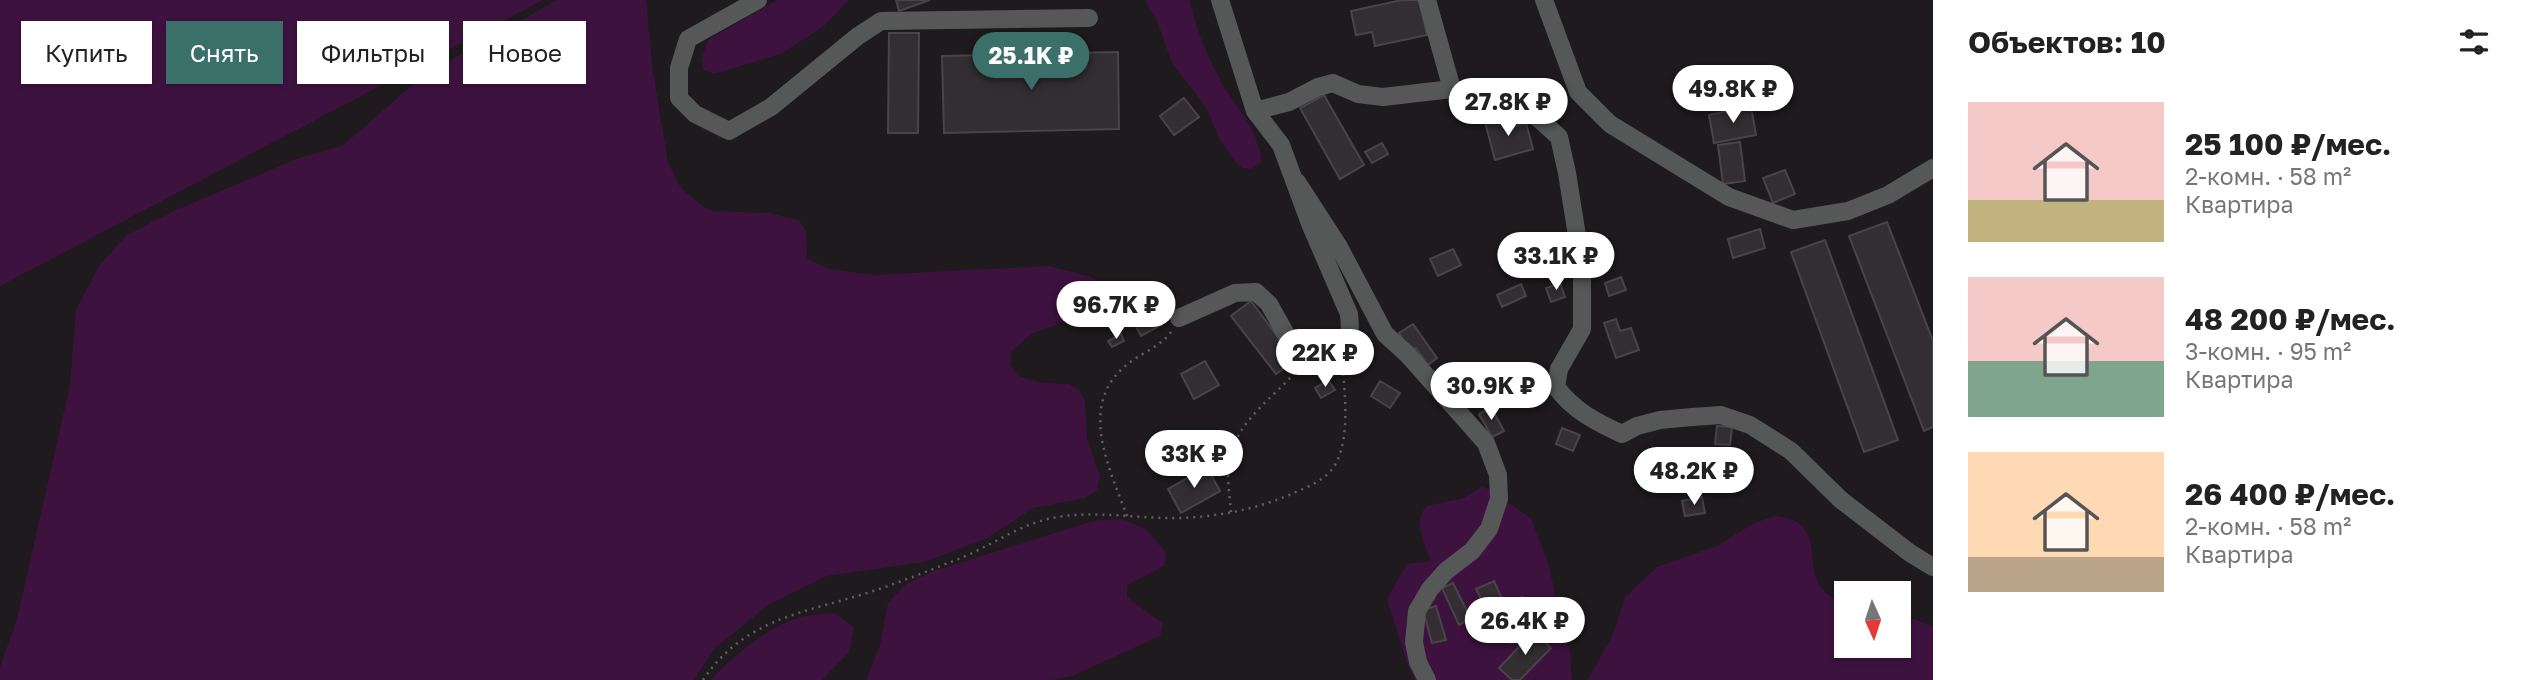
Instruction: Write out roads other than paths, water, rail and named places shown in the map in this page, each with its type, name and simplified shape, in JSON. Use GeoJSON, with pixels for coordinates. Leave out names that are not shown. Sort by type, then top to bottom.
{"type":"FeatureCollection","features":[{"type":"Feature","properties":{"kind":"lane"},"geometry":{"type":"LineString","coordinates":[[758,0],[688,39],[679,68],[679,98],[695,114],[729,131],[771,107],[858,36],[881,21],[1089,18]]}},
{"type":"Feature","properties":{"kind":"lane"},"geometry":{"type":"LineString","coordinates":[[1179,318],[1234,293],[1256,292],[1269,304],[1288,338],[1308,357],[1330,358],[1341,353],[1350,326],[1349,314],[1311,226],[1297,182],[1281,145],[1255,111],[1220,0]]}},
{"type":"Feature","properties":{"kind":"lane"},"geometry":{"type":"LineString","coordinates":[[1427,0],[1452,89]]}},
{"type":"Feature","properties":{"kind":"lane"},"geometry":{"type":"LineString","coordinates":[[1544,0],[1578,92],[1610,124],[1729,197],[1793,220],[1848,211],[1888,195],[1933,168]]}},
{"type":"Feature","properties":{"kind":"lane"},"geometry":{"type":"LineString","coordinates":[[1255,111],[1289,102],[1318,87],[1334,83],[1358,94],[1383,97],[1452,89],[1480,94],[1538,118],[1559,137],[1582,267],[1582,330],[1559,369],[1556,387],[1568,402],[1589,418],[1622,434],[1637,426],[1660,420],[1692,416],[1721,415],[1750,425],[1791,451],[1841,500],[1933,567]]}},
{"type":"Feature","properties":{"kind":"lane"},"geometry":{"type":"LineString","coordinates":[[1297,182],[1339,247],[1385,334],[1408,355],[1486,443],[1498,475],[1499,499],[1489,529],[1472,551],[1446,571],[1430,589],[1418,611],[1415,642],[1418,662],[1427,680]]}}]}
